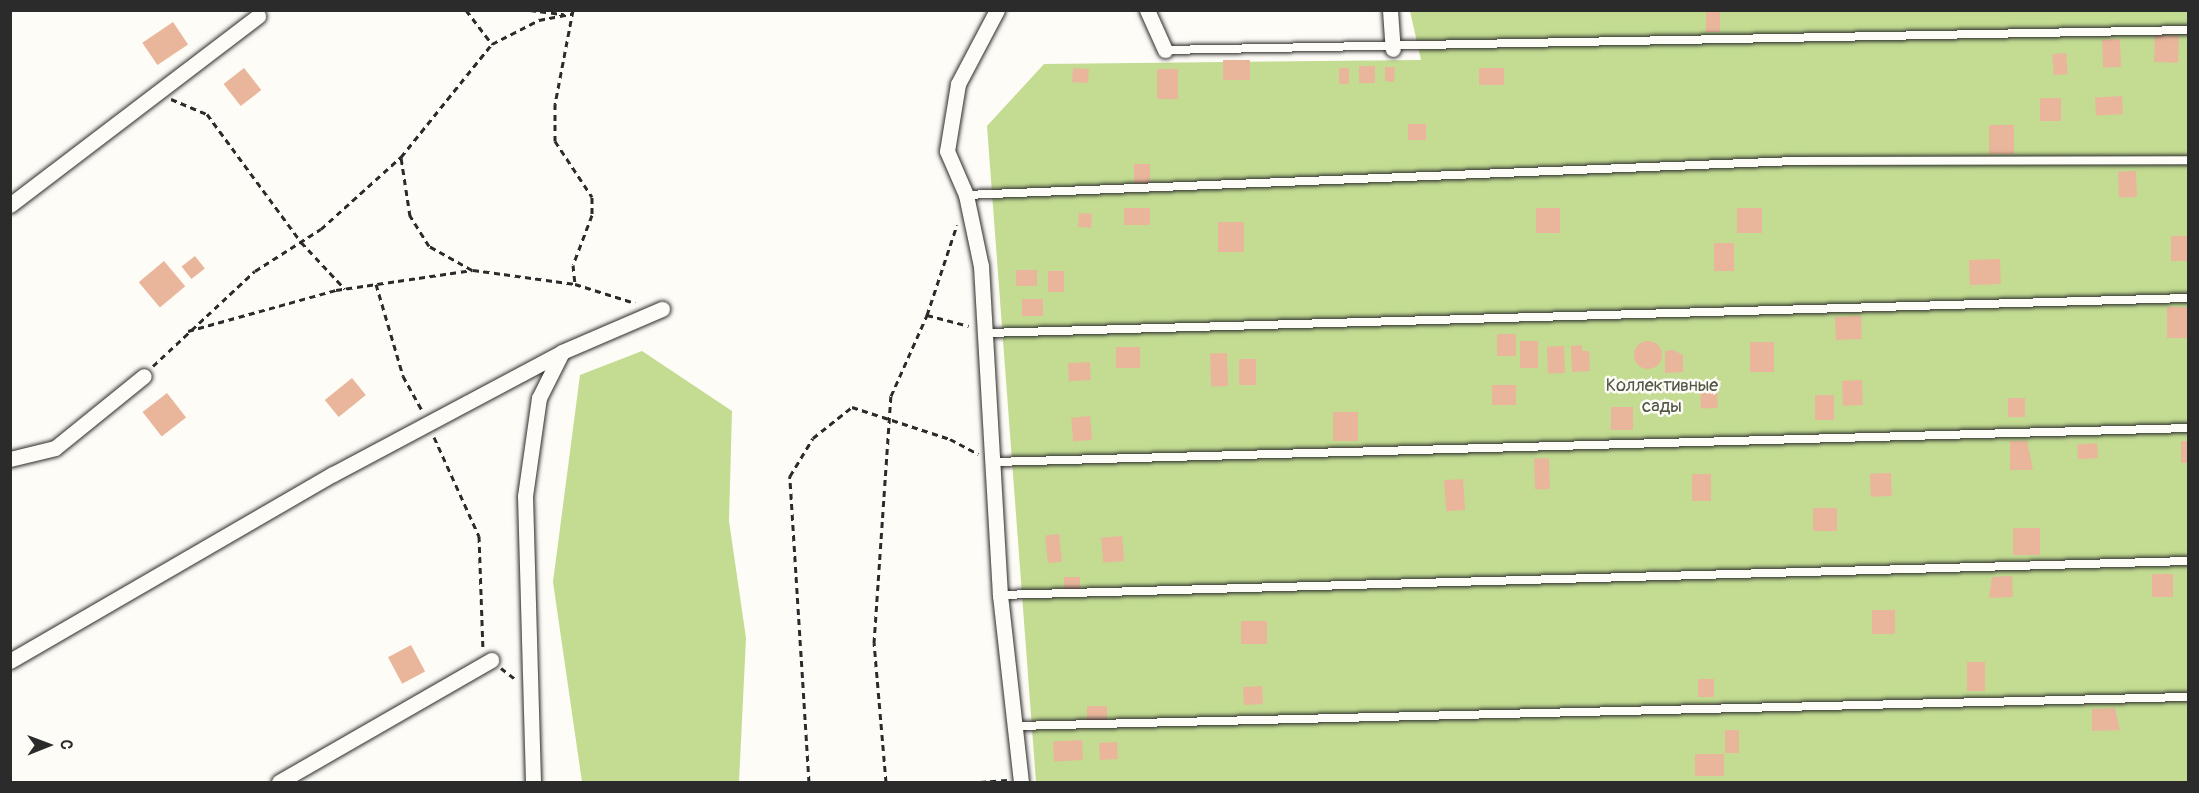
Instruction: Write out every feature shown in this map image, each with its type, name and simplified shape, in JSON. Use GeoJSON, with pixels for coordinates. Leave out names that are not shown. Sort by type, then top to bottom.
{"type":"FeatureCollection","features":[{"type":"Feature","properties":{"kind":"street"},"geometry":{"type":"LineString","coordinates":[[997,10],[958,84],[947,151],[966,195],[981,266],[987,333],[1000,595],[1021,781]]}},
{"type":"Feature","properties":{"kind":"street"},"geometry":{"type":"LineString","coordinates":[[1148,10],[1165,50]]}},
{"type":"Feature","properties":{"kind":"street"},"geometry":{"type":"LineString","coordinates":[[1390,10],[1393,49]]}},
{"type":"Feature","properties":{"kind":"street"},"geometry":{"type":"LineString","coordinates":[[10,205],[258,16]]}},
{"type":"Feature","properties":{"kind":"street"},"geometry":{"type":"LineString","coordinates":[[10,661],[428,424],[562,352],[662,309]]}},
{"type":"Feature","properties":{"kind":"street"},"geometry":{"type":"LineString","coordinates":[[533,783],[525,496],[539,398],[562,352]]}},
{"type":"Feature","properties":{"kind":"street"},"geometry":{"type":"LineString","coordinates":[[10,459],[55,448],[144,376]]}},
{"type":"Feature","properties":{"kind":"street"},"geometry":{"type":"LineString","coordinates":[[279,783],[491,660]]}},
{"type":"Feature","properties":{"kind":"lane"},"geometry":{"type":"LineString","coordinates":[[1165,50],[1393,49],[2188,30]]}},
{"type":"Feature","properties":{"kind":"lane"},"geometry":{"type":"LineString","coordinates":[[966,195],[1795,161],[2188,160]]}},
{"type":"Feature","properties":{"kind":"lane"},"geometry":{"type":"LineString","coordinates":[[987,333],[2188,298]]}},
{"type":"Feature","properties":{"kind":"lane"},"geometry":{"type":"LineString","coordinates":[[994,462],[2188,428]]}},
{"type":"Feature","properties":{"kind":"lane"},"geometry":{"type":"LineString","coordinates":[[1000,595],[2188,561]]}},
{"type":"Feature","properties":{"kind":"lane"},"geometry":{"type":"LineString","coordinates":[[1016,726],[2188,697]]}},
{"type":"Feature","properties":{"kind":"path"},"geometry":{"type":"LineString","coordinates":[[466,10],[492,44]]}},
{"type":"Feature","properties":{"kind":"path"},"geometry":{"type":"LineString","coordinates":[[530,10],[572,12]]}},
{"type":"Feature","properties":{"kind":"path"},"geometry":{"type":"LineString","coordinates":[[144,376],[188,331],[255,271],[301,242],[401,157],[492,44],[539,20],[572,12]]}},
{"type":"Feature","properties":{"kind":"path"},"geometry":{"type":"LineString","coordinates":[[572,12],[555,104],[555,141],[592,197],[592,215],[573,265],[575,284]]}},
{"type":"Feature","properties":{"kind":"path"},"geometry":{"type":"LineString","coordinates":[[155,93],[207,114],[301,242],[345,289]]}},
{"type":"Feature","properties":{"kind":"path"},"geometry":{"type":"LineString","coordinates":[[401,157],[410,216],[422,236],[446,259],[473,270],[575,284],[662,309]]}},
{"type":"Feature","properties":{"kind":"path"},"geometry":{"type":"LineString","coordinates":[[886,783],[874,643],[891,396],[927,315],[966,195]]}},
{"type":"Feature","properties":{"kind":"path"},"geometry":{"type":"LineString","coordinates":[[188,331],[345,289],[473,270]]}},
{"type":"Feature","properties":{"kind":"path"},"geometry":{"type":"LineString","coordinates":[[376,284],[403,376],[428,424],[479,536],[484,652],[529,690]]}},
{"type":"Feature","properties":{"kind":"path"},"geometry":{"type":"LineString","coordinates":[[927,315],[950,318],[987,333]]}},
{"type":"Feature","properties":{"kind":"path"},"geometry":{"type":"LineString","coordinates":[[809,783],[790,476],[813,438],[852,408],[951,439],[994,462]]}},
{"type":"Feature","properties":{"kind":"path"},"geometry":{"type":"LineString","coordinates":[[980,783],[1021,781]]}},
{"type":"Feature","properties":{"kind":"green space","name":"Коллективные сады"},"geometry":{"type":"Polygon","coordinates":[[[1410,11],[2188,11],[2188,782],[1036,782],[987,126],[1044,64],[1421,60],[1410,11]]]}},
{"type":"Feature","properties":{"kind":"green space"},"geometry":{"type":"Polygon","coordinates":[[[642,351],[732,411],[729,521],[746,638],[739,782],[582,782],[553,582],[580,375],[642,351]]]}},
{"type":"Feature","properties":{"kind":"building"},"geometry":{"type":"Polygon","coordinates":[[[1706,10],[1720,10],[1720,32],[1706,32],[1706,10]]]}},
{"type":"Feature","properties":{"kind":"building"},"geometry":{"type":"Polygon","coordinates":[[[173,22],[188,44],[157,65],[142,43],[173,22]]]}},
{"type":"Feature","properties":{"kind":"building"},"geometry":{"type":"Polygon","coordinates":[[[2155,35],[2179,36],[2178,63],[2154,62],[2155,35]]]}},
{"type":"Feature","properties":{"kind":"building"},"geometry":{"type":"Polygon","coordinates":[[[2120,39],[2121,67],[2103,68],[2102,40],[2120,39]]]}},
{"type":"Feature","properties":{"kind":"building"},"geometry":{"type":"Polygon","coordinates":[[[2066,53],[2068,74],[2054,75],[2052,54],[2066,53]]]}},
{"type":"Feature","properties":{"kind":"building"},"geometry":{"type":"Polygon","coordinates":[[[1223,60],[1250,60],[1250,80],[1223,80],[1223,60]]]}},
{"type":"Feature","properties":{"kind":"building"},"geometry":{"type":"Polygon","coordinates":[[[1359,66],[1375,66],[1375,83],[1359,83],[1359,66]]]}},
{"type":"Feature","properties":{"kind":"building"},"geometry":{"type":"Polygon","coordinates":[[[1385,67],[1395,67],[1394,82],[1385,81],[1385,67]]]}},
{"type":"Feature","properties":{"kind":"building"},"geometry":{"type":"Polygon","coordinates":[[[244,68],[261,90],[241,106],[224,84],[244,68]]]}},
{"type":"Feature","properties":{"kind":"building"},"geometry":{"type":"Polygon","coordinates":[[[1073,68],[1089,69],[1088,83],[1072,82],[1073,68]]]}},
{"type":"Feature","properties":{"kind":"building"},"geometry":{"type":"Polygon","coordinates":[[[1339,68],[1349,68],[1349,84],[1339,84],[1339,68]]]}},
{"type":"Feature","properties":{"kind":"building"},"geometry":{"type":"Polygon","coordinates":[[[1479,68],[1504,68],[1504,85],[1479,85],[1479,68]]]}},
{"type":"Feature","properties":{"kind":"building"},"geometry":{"type":"Polygon","coordinates":[[[1157,69],[1178,69],[1178,99],[1157,99],[1157,69]]]}},
{"type":"Feature","properties":{"kind":"building"},"geometry":{"type":"Polygon","coordinates":[[[2122,96],[2123,114],[2096,115],[2095,97],[2122,96]]]}},
{"type":"Feature","properties":{"kind":"building"},"geometry":{"type":"Polygon","coordinates":[[[2040,98],[2061,98],[2061,121],[2040,121],[2040,98]]]}},
{"type":"Feature","properties":{"kind":"building"},"geometry":{"type":"Polygon","coordinates":[[[1408,124],[1426,124],[1426,140],[1408,140],[1408,124]]]}},
{"type":"Feature","properties":{"kind":"building"},"geometry":{"type":"Polygon","coordinates":[[[1989,125],[2014,125],[2014,154],[1989,154],[1989,125]]]}},
{"type":"Feature","properties":{"kind":"building"},"geometry":{"type":"Polygon","coordinates":[[[1134,164],[1150,164],[1150,183],[1134,183],[1134,164]]]}},
{"type":"Feature","properties":{"kind":"building"},"geometry":{"type":"Polygon","coordinates":[[[2136,171],[2137,197],[2119,198],[2118,172],[2136,171]]]}},
{"type":"Feature","properties":{"kind":"building"},"geometry":{"type":"Polygon","coordinates":[[[1124,208],[1150,208],[1150,225],[1124,225],[1124,208]]]}},
{"type":"Feature","properties":{"kind":"building"},"geometry":{"type":"Polygon","coordinates":[[[1536,208],[1560,208],[1560,233],[1536,233],[1536,208]]]}},
{"type":"Feature","properties":{"kind":"building"},"geometry":{"type":"Polygon","coordinates":[[[1737,208],[1762,208],[1762,233],[1737,233],[1737,208]]]}},
{"type":"Feature","properties":{"kind":"building"},"geometry":{"type":"Polygon","coordinates":[[[1079,213],[1092,214],[1091,228],[1078,227],[1079,213]]]}},
{"type":"Feature","properties":{"kind":"building"},"geometry":{"type":"Polygon","coordinates":[[[1218,222],[1244,222],[1244,252],[1218,252],[1218,222]]]}},
{"type":"Feature","properties":{"kind":"building"},"geometry":{"type":"Polygon","coordinates":[[[2171,236],[2188,236],[2188,261],[2171,261],[2171,236]]]}},
{"type":"Feature","properties":{"kind":"building"},"geometry":{"type":"Polygon","coordinates":[[[1714,243],[1734,243],[1734,271],[1714,271],[1714,243]]]}},
{"type":"Feature","properties":{"kind":"building"},"geometry":{"type":"Polygon","coordinates":[[[195,256],[205,269],[191,279],[182,266],[195,256]]]}},
{"type":"Feature","properties":{"kind":"building"},"geometry":{"type":"Polygon","coordinates":[[[2000,259],[2001,284],[1970,285],[1969,260],[2000,259]]]}},
{"type":"Feature","properties":{"kind":"building"},"geometry":{"type":"Polygon","coordinates":[[[164,261],[185,286],[160,307],[139,282],[164,261]]]}},
{"type":"Feature","properties":{"kind":"building"},"geometry":{"type":"Polygon","coordinates":[[[1016,270],[1037,270],[1037,286],[1016,286],[1016,270]]]}},
{"type":"Feature","properties":{"kind":"building"},"geometry":{"type":"Polygon","coordinates":[[[1048,271],[1064,271],[1064,292],[1048,292],[1048,271]]]}},
{"type":"Feature","properties":{"kind":"building"},"geometry":{"type":"Polygon","coordinates":[[[1022,299],[1043,299],[1043,316],[1022,316],[1022,299]]]}},
{"type":"Feature","properties":{"kind":"building"},"geometry":{"type":"Polygon","coordinates":[[[2167,307],[2188,307],[2188,338],[2167,338],[2167,307]]]}},
{"type":"Feature","properties":{"kind":"building"},"geometry":{"type":"Polygon","coordinates":[[[1861,316],[1862,339],[1836,340],[1835,317],[1861,316]]]}},
{"type":"Feature","properties":{"kind":"building"},"geometry":{"type":"Polygon","coordinates":[[[1497,334],[1516,334],[1516,356],[1497,356],[1497,334]]]}},
{"type":"Feature","properties":{"kind":"building"},"geometry":{"type":"Polygon","coordinates":[[[1520,341],[1538,341],[1538,368],[1520,368],[1520,341]]]}},
{"type":"Feature","properties":{"kind":"building"},"geometry":{"type":"Polygon","coordinates":[[[1648,341],[1658,345],[1662,355],[1658,365],[1648,369],[1638,365],[1634,355],[1638,345],[1648,341]]]}},
{"type":"Feature","properties":{"kind":"building"},"geometry":{"type":"Polygon","coordinates":[[[1750,342],[1774,342],[1774,372],[1750,372],[1750,342]]]}},
{"type":"Feature","properties":{"kind":"building"},"geometry":{"type":"Polygon","coordinates":[[[1582,345],[1582,351],[1589,351],[1590,371],[1572,372],[1571,346],[1582,345]]]}},
{"type":"Feature","properties":{"kind":"building"},"geometry":{"type":"Polygon","coordinates":[[[1564,346],[1565,373],[1548,374],[1547,347],[1564,346]]]}},
{"type":"Feature","properties":{"kind":"building"},"geometry":{"type":"Polygon","coordinates":[[[1116,347],[1140,347],[1140,368],[1116,368],[1116,347]]]}},
{"type":"Feature","properties":{"kind":"building"},"geometry":{"type":"Polygon","coordinates":[[[1673,350],[1683,355],[1683,372],[1665,373],[1665,351],[1673,350]]]}},
{"type":"Feature","properties":{"kind":"building"},"geometry":{"type":"Polygon","coordinates":[[[1227,353],[1228,386],[1211,387],[1210,354],[1227,353]]]}},
{"type":"Feature","properties":{"kind":"building"},"geometry":{"type":"Polygon","coordinates":[[[1239,359],[1256,359],[1256,385],[1239,385],[1239,359]]]}},
{"type":"Feature","properties":{"kind":"building"},"geometry":{"type":"Polygon","coordinates":[[[1090,362],[1091,380],[1069,381],[1068,363],[1090,362]]]}},
{"type":"Feature","properties":{"kind":"building"},"geometry":{"type":"Polygon","coordinates":[[[352,378],[366,395],[339,417],[325,400],[352,378]]]}},
{"type":"Feature","properties":{"kind":"building"},"geometry":{"type":"Polygon","coordinates":[[[1862,380],[1863,405],[1843,406],[1842,381],[1862,380]]]}},
{"type":"Feature","properties":{"kind":"building"},"geometry":{"type":"Polygon","coordinates":[[[1717,383],[1718,408],[1701,409],[1700,384],[1717,383]]]}},
{"type":"Feature","properties":{"kind":"building"},"geometry":{"type":"Polygon","coordinates":[[[1492,385],[1516,385],[1516,405],[1492,405],[1492,385]]]}},
{"type":"Feature","properties":{"kind":"building"},"geometry":{"type":"Polygon","coordinates":[[[167,393],[186,417],[162,437],[143,412],[167,393]]]}},
{"type":"Feature","properties":{"kind":"building"},"geometry":{"type":"Polygon","coordinates":[[[1815,395],[1834,395],[1834,420],[1815,420],[1815,395]]]}},
{"type":"Feature","properties":{"kind":"building"},"geometry":{"type":"Polygon","coordinates":[[[2008,398],[2025,398],[2025,417],[2008,417],[2008,398]]]}},
{"type":"Feature","properties":{"kind":"building"},"geometry":{"type":"Polygon","coordinates":[[[1611,407],[1633,407],[1633,430],[1611,430],[1611,407]]]}},
{"type":"Feature","properties":{"kind":"building"},"geometry":{"type":"Polygon","coordinates":[[[1333,412],[1358,412],[1358,441],[1333,441],[1333,412]]]}},
{"type":"Feature","properties":{"kind":"building"},"geometry":{"type":"Polygon","coordinates":[[[1090,416],[1092,440],[1073,442],[1071,418],[1090,416]]]}},
{"type":"Feature","properties":{"kind":"building"},"geometry":{"type":"Polygon","coordinates":[[[2010,441],[2027,441],[2033,470],[2010,470],[2010,441]]]}},
{"type":"Feature","properties":{"kind":"building"},"geometry":{"type":"Polygon","coordinates":[[[2181,441],[2188,441],[2188,463],[2181,463],[2181,441]]]}},
{"type":"Feature","properties":{"kind":"building"},"geometry":{"type":"Polygon","coordinates":[[[2097,443],[2098,458],[2078,459],[2077,444],[2097,443]]]}},
{"type":"Feature","properties":{"kind":"building"},"geometry":{"type":"Polygon","coordinates":[[[1549,458],[1550,489],[1535,490],[1534,459],[1549,458]]]}},
{"type":"Feature","properties":{"kind":"building"},"geometry":{"type":"Polygon","coordinates":[[[1891,473],[1892,496],[1871,497],[1870,474],[1891,473]]]}},
{"type":"Feature","properties":{"kind":"building"},"geometry":{"type":"Polygon","coordinates":[[[1692,474],[1711,474],[1711,501],[1692,501],[1692,474]]]}},
{"type":"Feature","properties":{"kind":"building"},"geometry":{"type":"Polygon","coordinates":[[[1463,479],[1465,510],[1446,511],[1444,480],[1463,479]]]}},
{"type":"Feature","properties":{"kind":"building"},"geometry":{"type":"Polygon","coordinates":[[[1813,508],[1837,508],[1837,531],[1813,531],[1813,508]]]}},
{"type":"Feature","properties":{"kind":"building"},"geometry":{"type":"Polygon","coordinates":[[[2013,528],[2040,528],[2040,555],[2013,555],[2013,528]]]}},
{"type":"Feature","properties":{"kind":"building"},"geometry":{"type":"Polygon","coordinates":[[[1059,534],[1062,562],[1048,563],[1045,535],[1059,534]]]}},
{"type":"Feature","properties":{"kind":"building"},"geometry":{"type":"Polygon","coordinates":[[[1122,536],[1124,561],[1103,563],[1101,538],[1122,536]]]}},
{"type":"Feature","properties":{"kind":"building"},"geometry":{"type":"Polygon","coordinates":[[[2152,574],[2173,574],[2173,597],[2152,597],[2152,574]]]}},
{"type":"Feature","properties":{"kind":"building"},"geometry":{"type":"Polygon","coordinates":[[[2012,576],[2013,597],[1989,598],[1992,577],[2012,576]]]}},
{"type":"Feature","properties":{"kind":"building"},"geometry":{"type":"Polygon","coordinates":[[[1064,577],[1080,577],[1080,590],[1064,590],[1064,577]]]}},
{"type":"Feature","properties":{"kind":"building"},"geometry":{"type":"Polygon","coordinates":[[[1872,610],[1895,610],[1895,634],[1872,634],[1872,610]]]}},
{"type":"Feature","properties":{"kind":"building"},"geometry":{"type":"Polygon","coordinates":[[[1241,621],[1267,621],[1267,644],[1241,644],[1241,621]]]}},
{"type":"Feature","properties":{"kind":"building"},"geometry":{"type":"Polygon","coordinates":[[[411,645],[425,671],[402,684],[388,657],[411,645]]]}},
{"type":"Feature","properties":{"kind":"building"},"geometry":{"type":"Polygon","coordinates":[[[1967,662],[1985,662],[1985,691],[1967,691],[1967,662]]]}},
{"type":"Feature","properties":{"kind":"building"},"geometry":{"type":"Polygon","coordinates":[[[1698,679],[1714,679],[1714,697],[1698,697],[1698,679]]]}},
{"type":"Feature","properties":{"kind":"building"},"geometry":{"type":"Polygon","coordinates":[[[1262,686],[1263,704],[1244,705],[1243,687],[1262,686]]]}},
{"type":"Feature","properties":{"kind":"building"},"geometry":{"type":"Polygon","coordinates":[[[1087,706],[1107,706],[1107,721],[1087,721],[1087,706]]]}},
{"type":"Feature","properties":{"kind":"building"},"geometry":{"type":"Polygon","coordinates":[[[2115,708],[2120,730],[2092,731],[2092,709],[2115,708]]]}},
{"type":"Feature","properties":{"kind":"building"},"geometry":{"type":"Polygon","coordinates":[[[1725,730],[1739,730],[1739,753],[1725,753],[1725,730]]]}},
{"type":"Feature","properties":{"kind":"building"},"geometry":{"type":"Polygon","coordinates":[[[1082,740],[1083,760],[1054,761],[1053,742],[1082,740]]]}},
{"type":"Feature","properties":{"kind":"building"},"geometry":{"type":"Polygon","coordinates":[[[1117,742],[1118,759],[1100,760],[1099,743],[1117,742]]]}},
{"type":"Feature","properties":{"kind":"building"},"geometry":{"type":"Polygon","coordinates":[[[1695,754],[1724,754],[1724,776],[1695,776],[1695,754]]]}}]}
